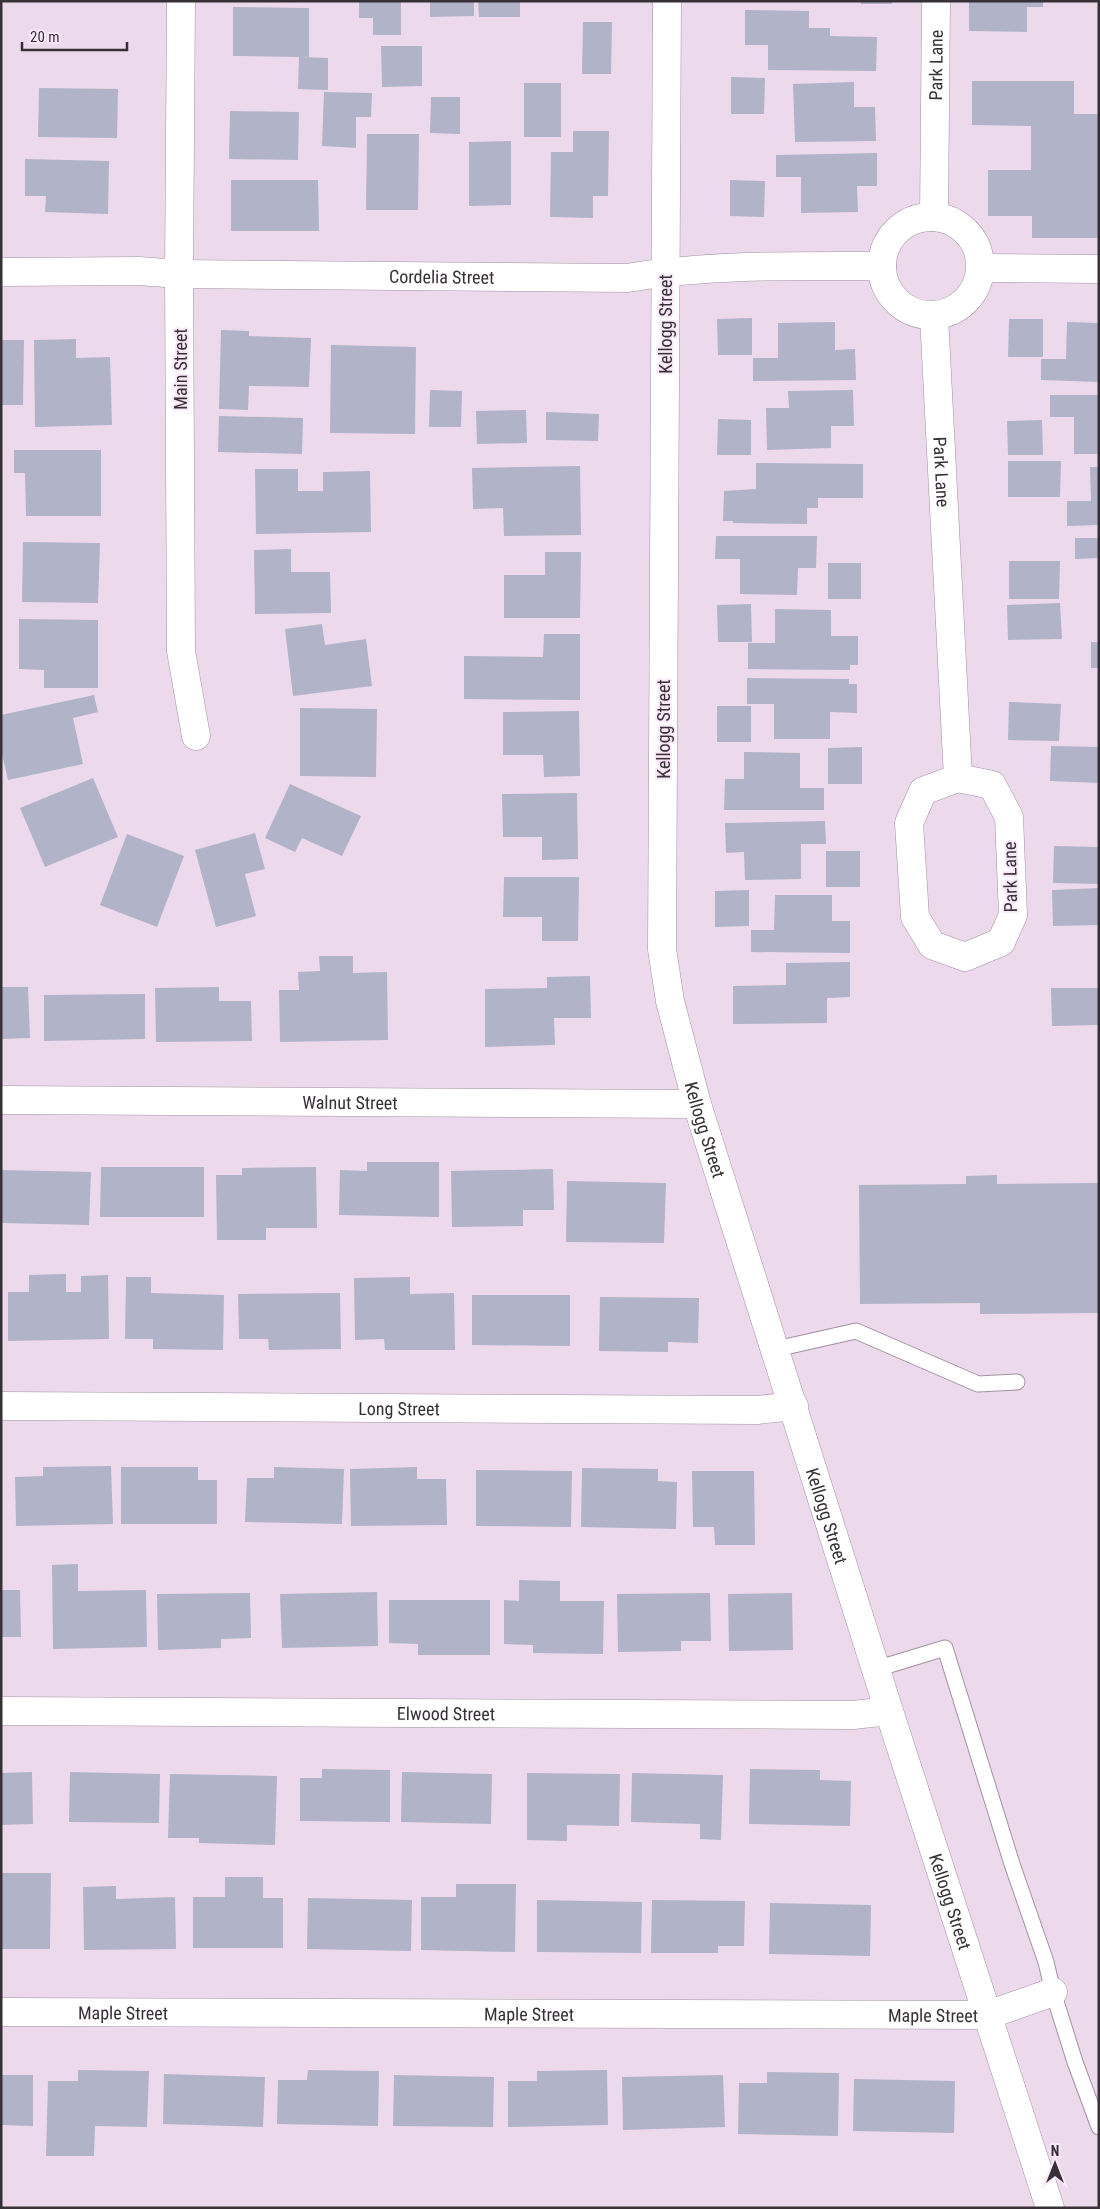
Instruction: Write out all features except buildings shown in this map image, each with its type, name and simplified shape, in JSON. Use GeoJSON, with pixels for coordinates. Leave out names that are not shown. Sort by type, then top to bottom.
{"type":"FeatureCollection","features":[{"type":"Feature","properties":{"kind":"street","name":"Main Street"},"geometry":{"type":"LineString","coordinates":[[181,1],[179,274],[181,651],[196,736]]}},
{"type":"Feature","properties":{"kind":"street","name":"Kellogg Street"},"geometry":{"type":"LineString","coordinates":[[668,1],[662,949],[670,1001],[698,1104],[889,1711],[1050,2208]]}},
{"type":"Feature","properties":{"kind":"street","name":"Park Lane"},"geometry":{"type":"LineString","coordinates":[[934,217],[936,1]]}},
{"type":"Feature","properties":{"kind":"street"},"geometry":{"type":"LineString","coordinates":[[934,217],[949,220],[962,227],[973,239],[979,253],[981,268],[978,282],[972,295],[961,306],[949,313],[934,316],[918,314],[904,307],[892,296],[884,282],[882,266],[884,250],[892,236],[904,225],[918,218],[934,217]]}},
{"type":"Feature","properties":{"kind":"street","name":"Cordelia Street"},"geometry":{"type":"LineString","coordinates":[[1,272],[627,278],[665,272],[708,269],[882,266]]}},
{"type":"Feature","properties":{"kind":"street"},"geometry":{"type":"LineString","coordinates":[[981,268],[1099,269]]}},
{"type":"Feature","properties":{"kind":"street","name":"Park Lane"},"geometry":{"type":"LineString","coordinates":[[934,316],[958,778]]}},
{"type":"Feature","properties":{"kind":"street","name":"Park Lane"},"geometry":{"type":"LineString","coordinates":[[958,778],[992,785],[1009,817],[1013,905],[1013,914],[1001,942],[965,957],[932,945],[915,918],[909,823],[923,791],[958,778]]}},
{"type":"Feature","properties":{"kind":"street","name":"Walnut Street"},"geometry":{"type":"LineString","coordinates":[[1,1100],[698,1104]]}},
{"type":"Feature","properties":{"kind":"street","name":"Long Street"},"geometry":{"type":"LineString","coordinates":[[1,1406],[747,1410],[794,1406]]}},
{"type":"Feature","properties":{"kind":"street","name":"Elwood Street"},"geometry":{"type":"LineString","coordinates":[[1,1711],[853,1715],[889,1711]]}},
{"type":"Feature","properties":{"kind":"street","name":"Maple Street"},"geometry":{"type":"LineString","coordinates":[[1,2012],[988,2015],[1053,1992]]}},
{"type":"Feature","properties":{"kind":"lane"},"geometry":{"type":"LineString","coordinates":[[776,1349],[856,1331],[978,1384],[1016,1382]]}},
{"type":"Feature","properties":{"kind":"lane"},"geometry":{"type":"LineString","coordinates":[[876,1669],[945,1648],[1012,1864],[1046,1962],[1053,1992],[1075,2062],[1099,2127]]}}]}
